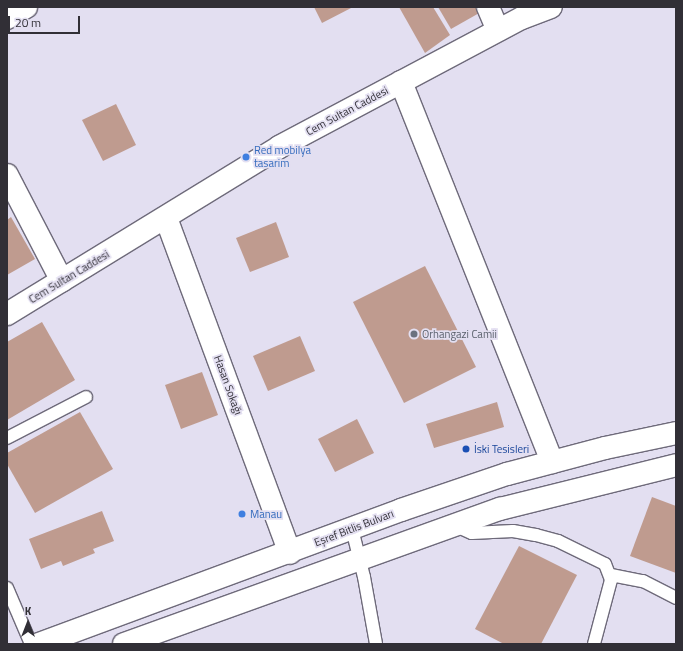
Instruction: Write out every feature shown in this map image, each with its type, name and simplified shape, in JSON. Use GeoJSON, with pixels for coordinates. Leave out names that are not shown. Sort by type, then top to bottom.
{"type":"FeatureCollection","features":[{"type":"Feature","properties":{"kind":"street"},"geometry":{"type":"LineString","coordinates":[[7,18],[26,7]]}},
{"type":"Feature","properties":{"kind":"street"},"geometry":{"type":"LineString","coordinates":[[488,7],[498,30]]}},
{"type":"Feature","properties":{"kind":"street","name":"Cem Sultan Caddesi"},"geometry":{"type":"LineString","coordinates":[[7,314],[166,218],[278,147],[498,30],[551,7]]}},
{"type":"Feature","properties":{"kind":"street"},"geometry":{"type":"LineString","coordinates":[[401,82],[552,462]]}},
{"type":"Feature","properties":{"kind":"street"},"geometry":{"type":"LineString","coordinates":[[7,175],[62,281]]}},
{"type":"Feature","properties":{"kind":"street","name":"Hasan Sokağı"},"geometry":{"type":"LineString","coordinates":[[166,218],[290,552]]}},
{"type":"Feature","properties":{"kind":"street","name":"Eşref Bitlis Bulvarı"},"geometry":{"type":"LineString","coordinates":[[39,644],[77,638],[290,552],[493,479],[552,462],[676,433]]}},
{"type":"Feature","properties":{"kind":"street"},"geometry":{"type":"LineString","coordinates":[[124,644],[453,525],[580,488],[676,465]]}},
{"type":"Feature","properties":{"kind":"lane"},"geometry":{"type":"LineString","coordinates":[[7,438],[86,397]]}},
{"type":"Feature","properties":{"kind":"lane"},"geometry":{"type":"LineString","coordinates":[[453,525],[472,533],[513,531],[558,541],[605,564],[610,575],[594,644]]}},
{"type":"Feature","properties":{"kind":"lane"},"geometry":{"type":"LineString","coordinates":[[352,529],[360,558],[376,644]]}},
{"type":"Feature","properties":{"kind":"lane"},"geometry":{"type":"LineString","coordinates":[[610,575],[643,581],[676,598]]}},
{"type":"Feature","properties":{"kind":"lane"},"geometry":{"type":"LineString","coordinates":[[7,588],[31,644]]}},
{"type":"Feature","properties":{"kind":"building"},"geometry":{"type":"Polygon","coordinates":[[[314,7],[353,7],[322,23],[314,7]]]}},
{"type":"Feature","properties":{"kind":"building"},"geometry":{"type":"Polygon","coordinates":[[[399,7],[433,7],[450,35],[425,53],[399,7]]]}},
{"type":"Feature","properties":{"kind":"building"},"geometry":{"type":"Polygon","coordinates":[[[438,7],[478,7],[481,12],[451,29],[438,7]]]}},
{"type":"Feature","properties":{"kind":"building"},"geometry":{"type":"Polygon","coordinates":[[[116,104],[136,145],[103,161],[82,120],[116,104]]]}},
{"type":"Feature","properties":{"kind":"building"},"geometry":{"type":"Polygon","coordinates":[[[11,217],[35,259],[7,275],[7,220],[11,217]]]}},
{"type":"Feature","properties":{"kind":"building"},"geometry":{"type":"Polygon","coordinates":[[[276,222],[289,257],[250,272],[236,238],[276,222]]]}},
{"type":"Feature","properties":{"kind":"building","name":"Orhangazi Camii"},"geometry":{"type":"Polygon","coordinates":[[[425,266],[476,367],[404,403],[353,302],[425,266]]]}},
{"type":"Feature","properties":{"kind":"building"},"geometry":{"type":"Polygon","coordinates":[[[42,322],[75,380],[7,420],[7,342],[42,322]]]}},
{"type":"Feature","properties":{"kind":"building"},"geometry":{"type":"Polygon","coordinates":[[[300,336],[315,371],[268,391],[253,356],[300,336]]]}},
{"type":"Feature","properties":{"kind":"building"},"geometry":{"type":"Polygon","coordinates":[[[202,372],[218,415],[181,429],[165,385],[202,372]]]}},
{"type":"Feature","properties":{"kind":"building"},"geometry":{"type":"Polygon","coordinates":[[[497,402],[504,427],[434,448],[426,424],[497,402]]]}},
{"type":"Feature","properties":{"kind":"building"},"geometry":{"type":"Polygon","coordinates":[[[80,412],[113,469],[35,513],[7,464],[7,453],[80,412]]]}},
{"type":"Feature","properties":{"kind":"building"},"geometry":{"type":"Polygon","coordinates":[[[357,419],[374,453],[335,472],[318,439],[357,419]]]}},
{"type":"Feature","properties":{"kind":"building"},"geometry":{"type":"Polygon","coordinates":[[[652,497],[676,506],[676,573],[630,556],[652,497]]]}},
{"type":"Feature","properties":{"kind":"building"},"geometry":{"type":"Polygon","coordinates":[[[102,511],[114,541],[93,549],[95,553],[63,566],[61,561],[41,569],[29,539],[102,511]]]}},
{"type":"Feature","properties":{"kind":"building"},"geometry":{"type":"Polygon","coordinates":[[[519,546],[577,575],[541,644],[504,644],[475,629],[519,546]]]}},
{"type":"Feature","properties":{"kind":"place","name":"Red mobilya tasarim"},"geometry":{"type":"Point","coordinates":[246,157]}},
{"type":"Feature","properties":{"kind":"place","name":"Orhangazi Camii"},"geometry":{"type":"Point","coordinates":[414,334]}},
{"type":"Feature","properties":{"kind":"place","name":"İski Tesisleri"},"geometry":{"type":"Point","coordinates":[466,449]}},
{"type":"Feature","properties":{"kind":"place","name":"Manau"},"geometry":{"type":"Point","coordinates":[242,514]}}]}
